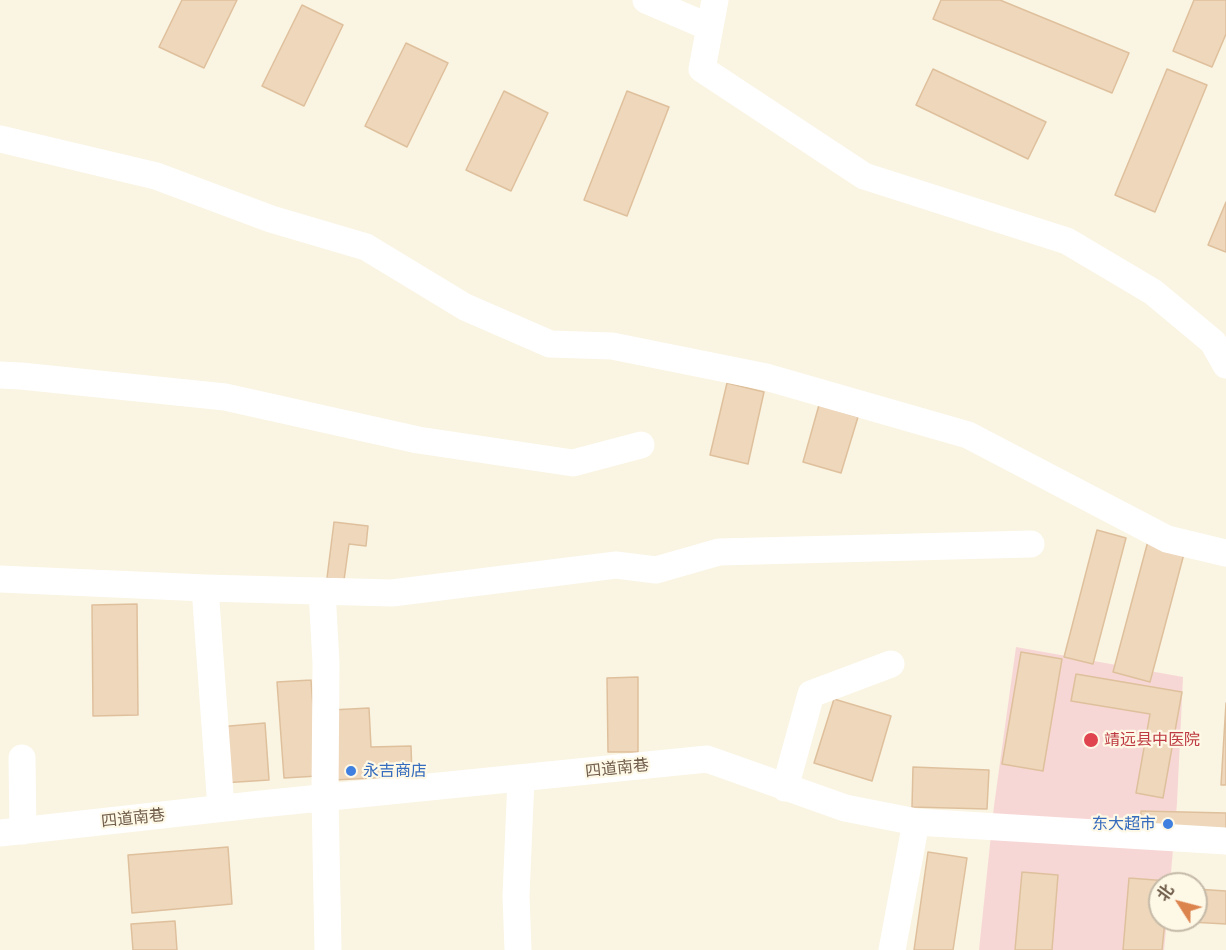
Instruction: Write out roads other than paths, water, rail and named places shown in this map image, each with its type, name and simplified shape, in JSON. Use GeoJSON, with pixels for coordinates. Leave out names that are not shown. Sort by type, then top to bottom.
{"type":"FeatureCollection","features":[{"type":"Feature","properties":{"kind":"street"},"geometry":{"type":"LineString","coordinates":[[646,0],[709,27]]}},
{"type":"Feature","properties":{"kind":"street"},"geometry":{"type":"LineString","coordinates":[[715,0],[702,69],[864,176],[1067,241],[1154,292],[1212,342],[1226,365]]}},
{"type":"Feature","properties":{"kind":"street"},"geometry":{"type":"LineString","coordinates":[[0,139],[156,176],[271,219],[366,248],[465,307],[550,344],[612,346],[766,377],[969,435],[1167,539],[1226,553]]}},
{"type":"Feature","properties":{"kind":"street"},"geometry":{"type":"LineString","coordinates":[[0,375],[225,398],[418,440],[573,463],[641,445]]}},
{"type":"Feature","properties":{"kind":"street"},"geometry":{"type":"LineString","coordinates":[[0,579],[392,593],[616,565],[656,570],[719,552],[1031,544]]}},
{"type":"Feature","properties":{"kind":"street"},"geometry":{"type":"LineString","coordinates":[[205,588],[221,808]]}},
{"type":"Feature","properties":{"kind":"street"},"geometry":{"type":"LineString","coordinates":[[322,591],[326,663],[325,797],[328,950]]}},
{"type":"Feature","properties":{"kind":"street"},"geometry":{"type":"LineString","coordinates":[[785,788],[811,694],[891,664]]}},
{"type":"Feature","properties":{"kind":"street"},"geometry":{"type":"LineString","coordinates":[[11,832],[22,758]]}},
{"type":"Feature","properties":{"kind":"street","name":"四道南巷"},"geometry":{"type":"LineString","coordinates":[[11,832],[325,797],[707,759],[845,808],[916,822],[1226,842]]}},
{"type":"Feature","properties":{"kind":"street"},"geometry":{"type":"LineString","coordinates":[[518,950],[516,896],[521,778]]}},
{"type":"Feature","properties":{"kind":"street"},"geometry":{"type":"LineString","coordinates":[[892,950],[916,822]]}},
{"type":"Feature","properties":{"kind":"place","name":"靖远县中医院"},"geometry":{"type":"Point","coordinates":[1091,740]}},
{"type":"Feature","properties":{"kind":"place","name":"永吉商店"},"geometry":{"type":"Point","coordinates":[351,771]}},
{"type":"Feature","properties":{"kind":"place","name":"东大超市"},"geometry":{"type":"Point","coordinates":[1168,824]}}]}
